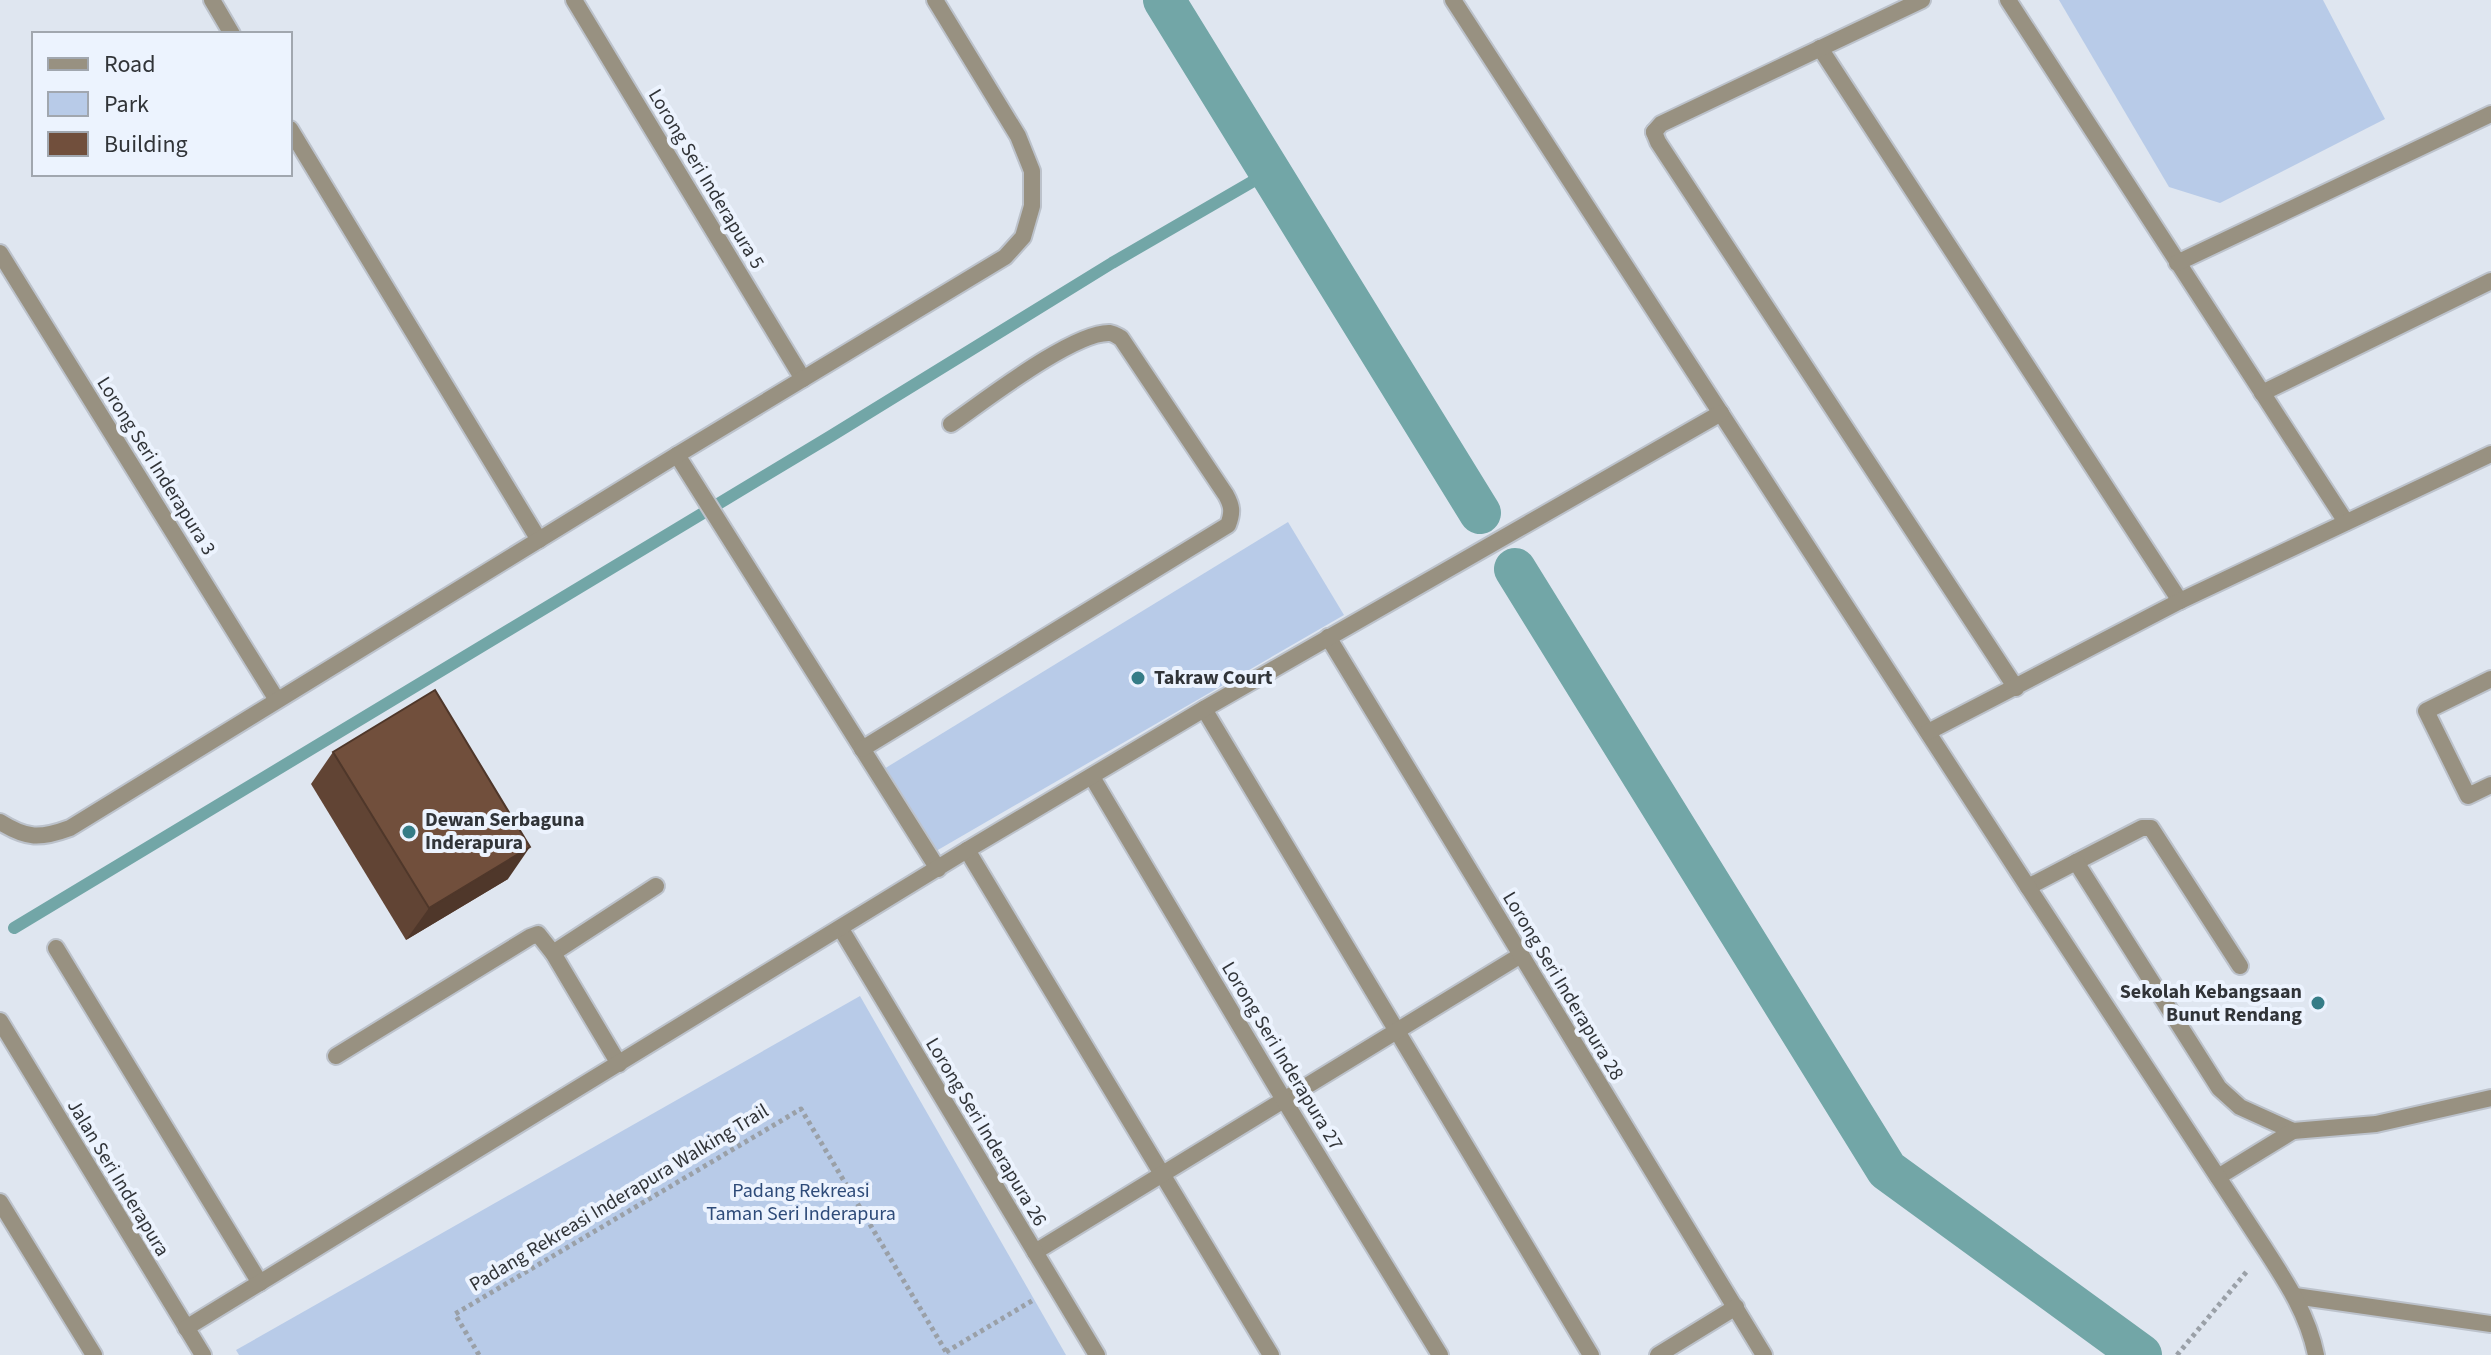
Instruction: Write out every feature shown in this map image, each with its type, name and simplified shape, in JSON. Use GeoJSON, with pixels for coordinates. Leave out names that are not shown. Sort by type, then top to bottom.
{"type":"FeatureCollection","features":[{"type":"Feature","properties":{"kind":"street"},"geometry":{"type":"LineString","coordinates":[[212,0],[231,32]]}},
{"type":"Feature","properties":{"kind":"street","name":"Lorong Seri Inderapura 5"},"geometry":{"type":"LineString","coordinates":[[574,0],[803,379]]}},
{"type":"Feature","properties":{"kind":"street"},"geometry":{"type":"LineString","coordinates":[[0,822],[20,835],[47,836],[70,828],[1005,257],[1023,237],[1032,206],[1032,171],[1018,136],[935,0]]}},
{"type":"Feature","properties":{"kind":"street"},"geometry":{"type":"LineString","coordinates":[[1453,0],[2295,1296],[2312,1334],[2316,1355]]}},
{"type":"Feature","properties":{"kind":"street"},"geometry":{"type":"LineString","coordinates":[[1922,0],[1661,124],[1654,132],[2016,688]]}},
{"type":"Feature","properties":{"kind":"street"},"geometry":{"type":"LineString","coordinates":[[2008,0],[2346,522]]}},
{"type":"Feature","properties":{"kind":"street"},"geometry":{"type":"LineString","coordinates":[[1820,48],[2180,601]]}},
{"type":"Feature","properties":{"kind":"street"},"geometry":{"type":"LineString","coordinates":[[2177,263],[2491,114]]}},
{"type":"Feature","properties":{"kind":"street"},"geometry":{"type":"LineString","coordinates":[[292,132],[539,540]]}},
{"type":"Feature","properties":{"kind":"street","name":"Lorong Seri Inderapura 3"},"geometry":{"type":"LineString","coordinates":[[0,253],[277,700]]}},
{"type":"Feature","properties":{"kind":"street"},"geometry":{"type":"LineString","coordinates":[[2262,393],[2491,281]]}},
{"type":"Feature","properties":{"kind":"street"},"geometry":{"type":"LineString","coordinates":[[862,749],[1228,525],[1232,513],[1226,495],[1121,338],[1113,333],[1096,335],[1072,345],[951,424]]}},
{"type":"Feature","properties":{"kind":"street"},"geometry":{"type":"LineString","coordinates":[[186,1328],[967,850],[1328,637],[1721,413]]}},
{"type":"Feature","properties":{"kind":"street"},"geometry":{"type":"LineString","coordinates":[[1928,732],[2180,601],[2491,454]]}},
{"type":"Feature","properties":{"kind":"street"},"geometry":{"type":"LineString","coordinates":[[677,455],[938,869]]}},
{"type":"Feature","properties":{"kind":"street","name":"Lorong Seri Inderapura 28"},"geometry":{"type":"LineString","coordinates":[[1328,637],[1764,1355]]}},
{"type":"Feature","properties":{"kind":"street"},"geometry":{"type":"LineString","coordinates":[[2491,679],[2426,711],[2468,796],[2491,785]]}},
{"type":"Feature","properties":{"kind":"street"},"geometry":{"type":"LineString","coordinates":[[1204,709],[1591,1355]]}},
{"type":"Feature","properties":{"kind":"street","name":"Lorong Seri Inderapura 27"},"geometry":{"type":"LineString","coordinates":[[1092,777],[1440,1355]]}},
{"type":"Feature","properties":{"kind":"street"},"geometry":{"type":"LineString","coordinates":[[2028,887],[2142,828],[2151,828],[2240,966]]}},
{"type":"Feature","properties":{"kind":"street"},"geometry":{"type":"LineString","coordinates":[[967,850],[1271,1355]]}},
{"type":"Feature","properties":{"kind":"street"},"geometry":{"type":"LineString","coordinates":[[2076,862],[2219,1088],[2240,1107],[2293,1131]]}},
{"type":"Feature","properties":{"kind":"street"},"geometry":{"type":"LineString","coordinates":[[553,953],[656,886]]}},
{"type":"Feature","properties":{"kind":"street","name":"Lorong Seri Inderapura 26"},"geometry":{"type":"LineString","coordinates":[[841,929],[1097,1355]]}},
{"type":"Feature","properties":{"kind":"street"},"geometry":{"type":"LineString","coordinates":[[336,1056],[538,934],[553,953],[619,1064]]}},
{"type":"Feature","properties":{"kind":"street"},"geometry":{"type":"LineString","coordinates":[[56,948],[260,1283]]}},
{"type":"Feature","properties":{"kind":"street"},"geometry":{"type":"LineString","coordinates":[[1035,1252],[1521,955]]}},
{"type":"Feature","properties":{"kind":"street","name":"Jalan Seri Inderapura"},"geometry":{"type":"LineString","coordinates":[[0,1021],[203,1355]]}},
{"type":"Feature","properties":{"kind":"street"},"geometry":{"type":"LineString","coordinates":[[2218,1177],[2293,1131],[2376,1124],[2491,1098]]}},
{"type":"Feature","properties":{"kind":"street"},"geometry":{"type":"LineString","coordinates":[[0,1202],[94,1355]]}},
{"type":"Feature","properties":{"kind":"street"},"geometry":{"type":"LineString","coordinates":[[2295,1296],[2491,1324]]}},
{"type":"Feature","properties":{"kind":"street"},"geometry":{"type":"LineString","coordinates":[[1658,1355],[1736,1307]]}},
{"type":"Feature","properties":{"kind":"path","name":"Padang Rekreasi Inderapura Walking Trail"},"geometry":{"type":"LineString","coordinates":[[479,1355],[455,1314],[801,1109],[947,1353]]}},
{"type":"Feature","properties":{"kind":"path"},"geometry":{"type":"LineString","coordinates":[[2179,1353],[2265,1249]]}},
{"type":"Feature","properties":{"kind":"path"},"geometry":{"type":"LineString","coordinates":[[947,1353],[1056,1286]]}},
{"type":"Feature","properties":{"kind":"green space"},"geometry":{"type":"Polygon","coordinates":[[[2059,0],[2323,0],[2385,119],[2220,203],[2169,187],[2059,0]]]}},
{"type":"Feature","properties":{"kind":"green space"},"geometry":{"type":"Polygon","coordinates":[[[1288,522],[1344,615],[924,858],[879,772],[1288,522]]]}},
{"type":"Feature","properties":{"kind":"green space","name":"Padang Rekreasi Taman Seri Inderapura"},"geometry":{"type":"Polygon","coordinates":[[[860,996],[1066,1355],[239,1355],[236,1350],[860,996]]]}},
{"type":"Feature","properties":{"kind":"building","name":"Dewan Serbaguna Inderapura"},"geometry":{"type":"Polygon","coordinates":[[[435,690],[530,847],[429,908],[333,752],[435,690]]]}},
{"type":"Feature","properties":{"kind":"waterway"},"geometry":{"type":"LineString","coordinates":[[1164,0],[1480,513]]}},
{"type":"Feature","properties":{"kind":"waterway"},"geometry":{"type":"LineString","coordinates":[[14,928],[831,436],[1112,263],[1269,172]]}},
{"type":"Feature","properties":{"kind":"waterway"},"geometry":{"type":"LineString","coordinates":[[1515,569],[1887,1170],[2141,1355]]}},
{"type":"Feature","properties":{"kind":"place","name":"Takraw Court"},"geometry":{"type":"Point","coordinates":[1138,678]}},
{"type":"Feature","properties":{"kind":"place","name":"Dewan Serbaguna Inderapura"},"geometry":{"type":"Point","coordinates":[409,832]}},
{"type":"Feature","properties":{"kind":"place","name":"Sekolah Kebangsaan Bunut Rendang"},"geometry":{"type":"Point","coordinates":[2318,1003]}}]}
